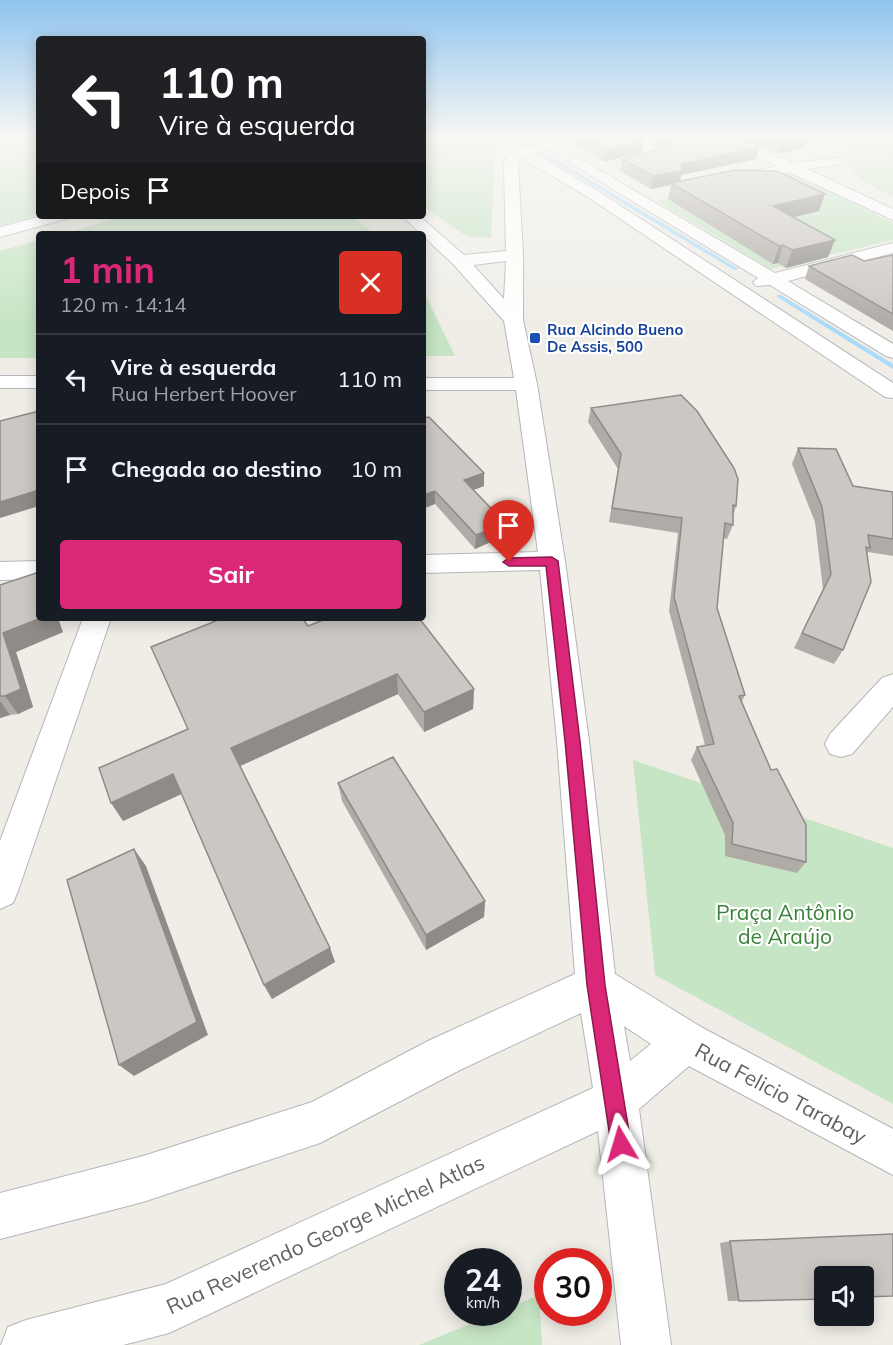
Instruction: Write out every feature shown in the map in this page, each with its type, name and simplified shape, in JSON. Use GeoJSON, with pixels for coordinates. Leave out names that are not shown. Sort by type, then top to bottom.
{"type":"FeatureCollection","features":[{"type":"Feature","properties":{"kind":"street"},"geometry":{"type":"LineString","coordinates":[[513,200],[515,255],[513,320],[526,384],[552,561],[574,753],[596,985],[616,1100],[646,1345]]}},
{"type":"Feature","properties":{"kind":"street"},"geometry":{"type":"LineString","coordinates":[[602,200],[893,392]]}},
{"type":"Feature","properties":{"kind":"street"},"geometry":{"type":"LineString","coordinates":[[644,200],[770,280],[893,352]]}},
{"type":"Feature","properties":{"kind":"street"},"geometry":{"type":"LineString","coordinates":[[866,201],[893,210]]}},
{"type":"Feature","properties":{"kind":"street"},"geometry":{"type":"LineString","coordinates":[[866,201],[893,215]]}},
{"type":"Feature","properties":{"kind":"street"},"geometry":{"type":"LineString","coordinates":[[0,231],[48,219]]}},
{"type":"Feature","properties":{"kind":"street"},"geometry":{"type":"LineString","coordinates":[[413,219],[460,261],[513,320]]}},
{"type":"Feature","properties":{"kind":"street"},"geometry":{"type":"LineString","coordinates":[[738,288],[893,248]]}},
{"type":"Feature","properties":{"kind":"street"},"geometry":{"type":"LineString","coordinates":[[460,261],[515,255]]}},
{"type":"Feature","properties":{"kind":"street"},"geometry":{"type":"LineString","coordinates":[[0,382],[36,382]]}},
{"type":"Feature","properties":{"kind":"street"},"geometry":{"type":"LineString","coordinates":[[426,384],[526,384]]}},
{"type":"Feature","properties":{"kind":"street"},"geometry":{"type":"LineString","coordinates":[[426,564],[552,561]]}},
{"type":"Feature","properties":{"kind":"street"},"geometry":{"type":"LineString","coordinates":[[0,571],[36,570]]}},
{"type":"Feature","properties":{"kind":"street"},"geometry":{"type":"LineString","coordinates":[[0,891],[96,621]]}},
{"type":"Feature","properties":{"kind":"street"},"geometry":{"type":"LineString","coordinates":[[841,744],[893,686]]}},
{"type":"Feature","properties":{"kind":"street"},"geometry":{"type":"LineString","coordinates":[[596,985],[686,1042]]}},
{"type":"Feature","properties":{"kind":"street"},"geometry":{"type":"LineString","coordinates":[[0,1216],[143,1179],[320,1121],[446,1055],[596,985]]}},
{"type":"Feature","properties":{"kind":"street","name":"Rua Felicio Tarabay"},"geometry":{"type":"LineString","coordinates":[[616,1100],[686,1042],[893,1153]]}},
{"type":"Feature","properties":{"kind":"street","name":"Rua Reverendo George Michel Atlas"},"geometry":{"type":"LineString","coordinates":[[26,1345],[169,1308],[616,1100]]}},
{"type":"Feature","properties":{"kind":"green space"},"geometry":{"type":"Polygon","coordinates":[[[0,200],[36,200],[36,216],[0,225],[0,200]]]}},
{"type":"Feature","properties":{"kind":"green space"},"geometry":{"type":"Polygon","coordinates":[[[426,200],[493,200],[491,238],[468,237],[426,209],[426,200]]]}},
{"type":"Feature","properties":{"kind":"green space"},"geometry":{"type":"Polygon","coordinates":[[[847,200],[893,223],[893,240],[771,269],[657,201],[847,200]]]}},
{"type":"Feature","properties":{"kind":"green space"},"geometry":{"type":"Polygon","coordinates":[[[114,219],[356,219],[371,231],[73,231],[114,219]]]}},
{"type":"Feature","properties":{"kind":"green space"},"geometry":{"type":"Polygon","coordinates":[[[36,241],[36,358],[0,358],[0,251],[36,241]]]}},
{"type":"Feature","properties":{"kind":"green space"},"geometry":{"type":"Polygon","coordinates":[[[426,296],[455,356],[426,356],[426,296]]]}},
{"type":"Feature","properties":{"kind":"green space","name":"Praça Antônio de Araújo"},"geometry":{"type":"Polygon","coordinates":[[[633,760],[893,848],[893,1104],[655,975],[633,760]]]}},
{"type":"Feature","properties":{"kind":"green space"},"geometry":{"type":"Polygon","coordinates":[[[534,1297],[534,1326],[541,1326],[542,1345],[419,1345],[465,1326],[522,1326],[522,1302],[534,1297]]]}},
{"type":"Feature","properties":{"kind":"building"},"geometry":{"type":"Polygon","coordinates":[[[700,200],[800,200],[773,206],[835,240],[792,250],[783,245],[779,246],[700,200]]]}},
{"type":"Feature","properties":{"kind":"building"},"geometry":{"type":"Polygon","coordinates":[[[852,255],[864,261],[893,255],[893,314],[809,266],[852,255]]]}},
{"type":"Feature","properties":{"kind":"building"},"geometry":{"type":"Polygon","coordinates":[[[681,395],[697,411],[734,468],[738,479],[736,506],[733,505],[733,525],[725,523],[717,608],[745,695],[739,696],[771,770],[777,769],[806,825],[806,862],[732,844],[733,823],[697,747],[714,744],[674,597],[682,518],[612,508],[621,454],[591,408],[681,395]]]}},
{"type":"Feature","properties":{"kind":"building"},"geometry":{"type":"Polygon","coordinates":[[[36,412],[36,491],[0,502],[0,421],[36,412]]]}},
{"type":"Feature","properties":{"kind":"building"},"geometry":{"type":"Polygon","coordinates":[[[429,417],[484,473],[464,480],[505,523],[476,535],[435,491],[426,494],[426,418],[429,417]]]}},
{"type":"Feature","properties":{"kind":"building"},"geometry":{"type":"Polygon","coordinates":[[[798,448],[836,449],[853,486],[893,492],[893,539],[868,535],[870,548],[866,547],[871,582],[843,650],[802,633],[831,574],[822,507],[798,448]]]}},
{"type":"Feature","properties":{"kind":"building"},"geometry":{"type":"Polygon","coordinates":[[[36,573],[36,620],[3,633],[21,689],[5,696],[0,696],[0,585],[36,573]]]}},
{"type":"Feature","properties":{"kind":"building"},"geometry":{"type":"Polygon","coordinates":[[[216,621],[304,621],[308,626],[320,621],[421,621],[474,689],[424,712],[397,674],[231,748],[330,948],[264,985],[173,774],[111,803],[99,768],[188,729],[151,647],[216,621]]]}},
{"type":"Feature","properties":{"kind":"building"},"geometry":{"type":"Polygon","coordinates":[[[393,757],[485,901],[426,935],[338,783],[393,757]]]}},
{"type":"Feature","properties":{"kind":"building"},"geometry":{"type":"Polygon","coordinates":[[[134,849],[197,1022],[119,1065],[67,880],[134,849]]]}},
{"type":"Feature","properties":{"kind":"building"},"geometry":{"type":"Polygon","coordinates":[[[893,1234],[893,1296],[874,1297],[874,1266],[814,1266],[814,1299],[739,1301],[730,1241],[893,1234]]]}},
{"type":"Feature","properties":{"kind":"waterway"},"geometry":{"type":"LineString","coordinates":[[620,200],[736,269]]}},
{"type":"Feature","properties":{"kind":"waterway"},"geometry":{"type":"LineString","coordinates":[[779,296],[893,367]]}},
{"type":"Feature","properties":{"kind":"place","name":"Rua Alcindo Bueno De Assis, 500"},"geometry":{"type":"Point","coordinates":[535,338]}},
{"type":"Feature","properties":{"kind":"route"},"geometry":{"type":"LineString","coordinates":[[509,562],[552,561],[573,741],[596,985],[616,1100],[621,1144]]}}]}
